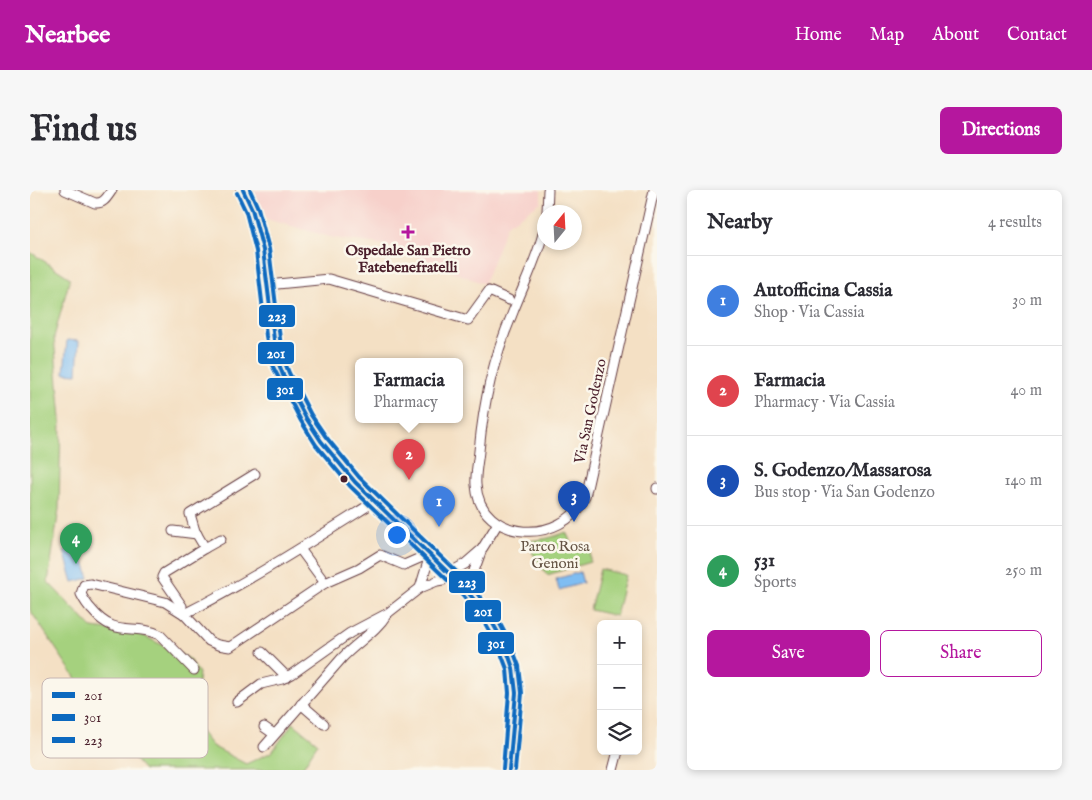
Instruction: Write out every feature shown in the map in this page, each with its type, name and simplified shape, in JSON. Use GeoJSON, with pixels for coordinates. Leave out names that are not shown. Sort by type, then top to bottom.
{"type":"FeatureCollection","features":[{"type":"Feature","properties":{"kind":"main road"},"geometry":{"type":"LineString","coordinates":[[242,190],[258,227],[276,357],[293,395],[313,432],[325,449],[374,502],[467,590],[498,633],[506,648],[512,667],[515,688],[509,770]]}},
{"type":"Feature","properties":{"kind":"street"},"geometry":{"type":"LineString","coordinates":[[65,190],[100,204],[104,202],[112,190]]}},
{"type":"Feature","properties":{"kind":"street"},"geometry":{"type":"LineString","coordinates":[[547,205],[548,190]]}},
{"type":"Feature","properties":{"kind":"street","name":"Via San Godenzo"},"geometry":{"type":"LineString","coordinates":[[538,250],[531,271],[516,302],[502,339],[486,393],[476,488],[482,505],[498,523],[522,532],[555,527],[572,516],[583,500],[589,481],[654,190]]}},
{"type":"Feature","properties":{"kind":"street"},"geometry":{"type":"LineString","coordinates":[[267,285],[329,279],[468,320],[489,291],[509,300]]}},
{"type":"Feature","properties":{"kind":"street"},"geometry":{"type":"LineString","coordinates":[[205,548],[197,534],[190,514],[255,474]]}},
{"type":"Feature","properties":{"kind":"street"},"geometry":{"type":"LineString","coordinates":[[182,613],[224,594],[374,502]]}},
{"type":"Feature","properties":{"kind":"street"},"geometry":{"type":"LineString","coordinates":[[467,590],[482,549],[498,523]]}},
{"type":"Feature","properties":{"kind":"street"},"geometry":{"type":"LineString","coordinates":[[173,531],[197,534]]}},
{"type":"Feature","properties":{"kind":"street"},"geometry":{"type":"LineString","coordinates":[[182,613],[182,606],[162,577],[164,573],[221,539]]}},
{"type":"Feature","properties":{"kind":"street"},"geometry":{"type":"LineString","coordinates":[[300,549],[325,583]]}},
{"type":"Feature","properties":{"kind":"street"},"geometry":{"type":"LineString","coordinates":[[237,702],[261,684],[287,677],[350,633],[388,613],[420,588],[451,575],[482,549]]}},
{"type":"Feature","properties":{"kind":"street"},"geometry":{"type":"LineString","coordinates":[[194,670],[160,635],[154,632],[114,627],[101,621],[84,600],[81,589],[84,585],[90,584],[165,602],[182,613],[209,641],[218,646],[230,647],[325,583],[359,568],[380,555],[404,565],[429,555]]}},
{"type":"Feature","properties":{"kind":"street"},"geometry":{"type":"LineString","coordinates":[[420,588],[429,555]]}},
{"type":"Feature","properties":{"kind":"street"},"geometry":{"type":"LineString","coordinates":[[264,747],[349,650],[378,627],[388,613]]}},
{"type":"Feature","properties":{"kind":"street"},"geometry":{"type":"LineString","coordinates":[[262,652],[287,677]]}},
{"type":"Feature","properties":{"kind":"street"},"geometry":{"type":"LineString","coordinates":[[301,704],[324,724]]}},
{"type":"Feature","properties":{"kind":"street"},"geometry":{"type":"LineString","coordinates":[[264,727],[274,734]]}},
{"type":"Feature","properties":{"kind":"street"},"geometry":{"type":"LineString","coordinates":[[613,770],[617,755]]}},
{"type":"Feature","properties":{"kind":"shaded area","name":"Ospedale San Pietro Fatebenefratelli"},"geometry":{"type":"Polygon","coordinates":[[[252,190],[541,190],[541,202],[507,225],[484,284],[386,245],[334,238],[266,219],[252,190]]]}},
{"type":"Feature","properties":{"kind":"green space"},"geometry":{"type":"Polygon","coordinates":[[[30,252],[70,278],[54,337],[61,419],[59,509],[48,582],[92,628],[140,634],[188,658],[199,673],[198,678],[76,678],[30,610],[30,252]]]}},
{"type":"Feature","properties":{"kind":"green space","name":"Parco Rosa Genoni"},"geometry":{"type":"Polygon","coordinates":[[[566,532],[574,549],[590,549],[590,562],[547,575],[525,541],[556,536],[566,532]]]}},
{"type":"Feature","properties":{"kind":"green space"},"geometry":{"type":"Polygon","coordinates":[[[600,569],[626,575],[616,616],[590,610],[600,569]]]}},
{"type":"Feature","properties":{"kind":"green space"},"geometry":{"type":"Polygon","coordinates":[[[293,723],[318,743],[301,770],[144,770],[133,758],[208,758],[208,741],[212,746],[246,764],[272,752],[293,723]]]}},
{"type":"Feature","properties":{"kind":"water"},"geometry":{"type":"Polygon","coordinates":[[[67,340],[79,341],[77,374],[64,373],[67,340]]]}},
{"type":"Feature","properties":{"kind":"water"},"geometry":{"type":"Polygon","coordinates":[[[80,547],[89,578],[73,582],[64,551],[80,547]]]}},
{"type":"Feature","properties":{"kind":"water"},"geometry":{"type":"Polygon","coordinates":[[[580,572],[583,583],[559,590],[556,579],[580,572]]]}},
{"type":"Feature","properties":{"kind":"transit line","name":"201"},"geometry":{"type":"LineString","coordinates":[[243,190],[252,209],[263,250],[276,356],[283,375],[306,418],[321,441],[355,482],[467,591],[492,622],[505,645],[513,668],[516,693],[509,770]]}},
{"type":"Feature","properties":{"kind":"transit line","name":"223"},"geometry":{"type":"LineString","coordinates":[[250,190],[258,208],[269,249],[282,355],[289,373],[311,415],[326,437],[359,477],[472,587],[497,618],[510,643],[519,666],[522,693],[515,770]]}},
{"type":"Feature","properties":{"kind":"transit line","name":"301"},"geometry":{"type":"LineString","coordinates":[[237,193],[246,212],[256,251],[271,363],[301,421],[316,445],[350,486],[463,595],[486,625],[499,648],[507,669],[509,693],[503,769]]}},
{"type":"Feature","properties":{"kind":"place","name":"Ospedale San Pietro Fatebenefratelli"},"geometry":{"type":"Point","coordinates":[408,232]}},
{"type":"Feature","properties":{"kind":"place","name":"Farmacia"},"geometry":{"type":"Point","coordinates":[409,480]}},
{"type":"Feature","properties":{"kind":"place","name":"S. Godenzo/Massarosa"},"geometry":{"type":"Point","coordinates":[574,522]}},
{"type":"Feature","properties":{"kind":"place","name":"Autofficina Cassia"},"geometry":{"type":"Point","coordinates":[439,527]}},
{"type":"Feature","properties":{"kind":"place","name":"531"},"geometry":{"type":"Point","coordinates":[76,564]}}]}
